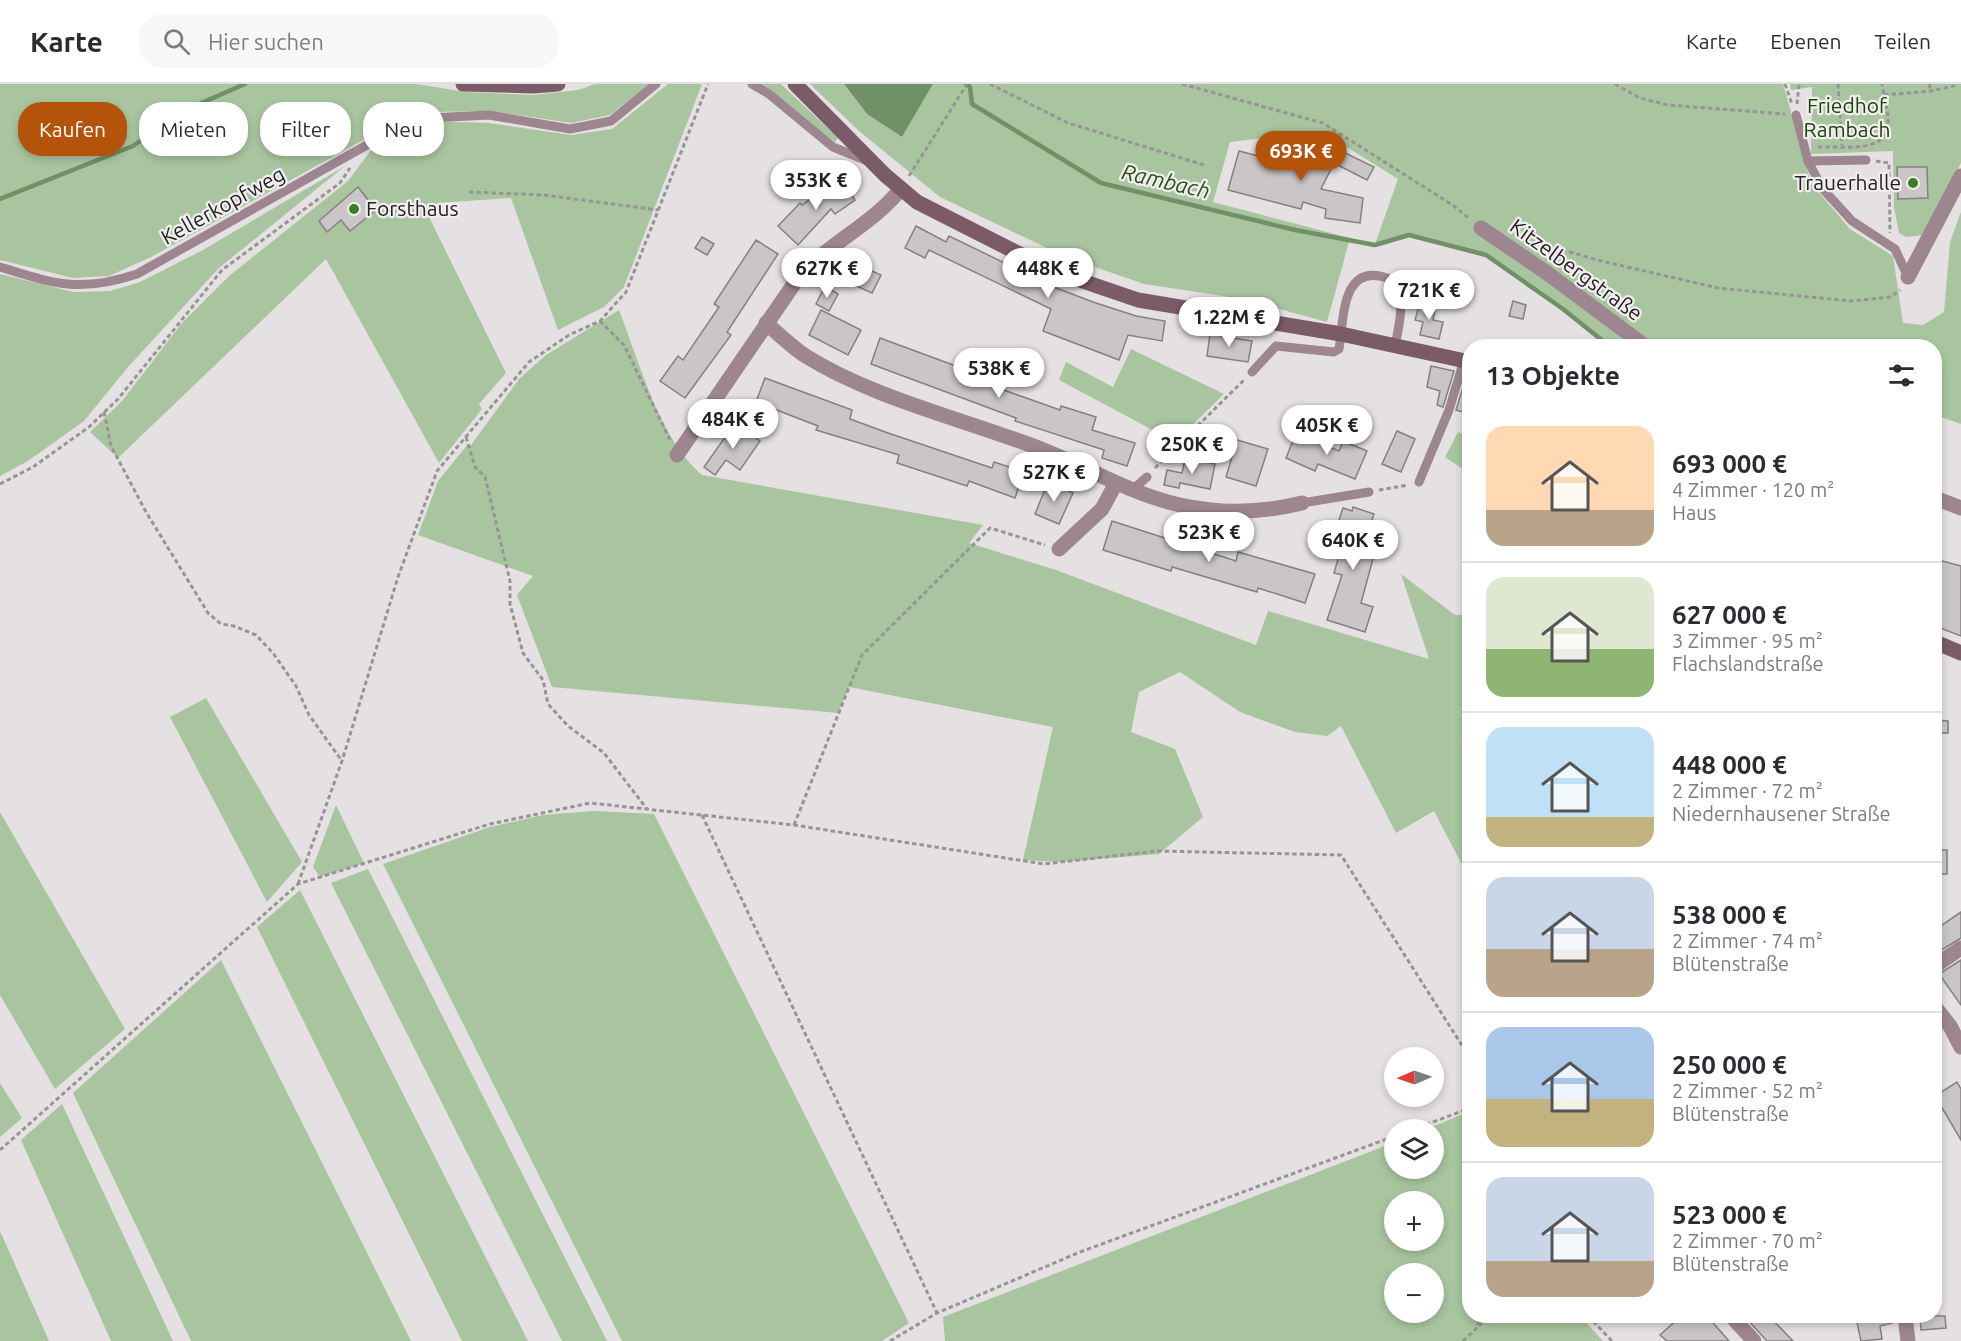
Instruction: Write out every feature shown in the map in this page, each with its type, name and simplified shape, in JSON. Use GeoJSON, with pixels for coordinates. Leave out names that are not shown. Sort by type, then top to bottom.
{"type":"FeatureCollection","features":[{"type":"Feature","properties":{"kind":"main road"},"geometry":{"type":"LineString","coordinates":[[463,84],[558,84]]}},
{"type":"Feature","properties":{"kind":"main road"},"geometry":{"type":"LineString","coordinates":[[795,84],[900,190],[934,213],[1014,252],[1111,293],[1162,305],[1341,334],[1462,360]]}},
{"type":"Feature","properties":{"kind":"main road"},"geometry":{"type":"LineString","coordinates":[[1942,645],[1961,653]]}},
{"type":"Feature","properties":{"kind":"street"},"geometry":{"type":"LineString","coordinates":[[1908,277],[1961,176]]}},
{"type":"Feature","properties":{"kind":"street"},"geometry":{"type":"LineString","coordinates":[[677,455],[793,284],[814,260],[877,214],[900,190]]}},
{"type":"Feature","properties":{"kind":"street","name":"Kitzelbergstraße"},"geometry":{"type":"LineString","coordinates":[[1481,228],[1547,273],[1636,339]]}},
{"type":"Feature","properties":{"kind":"street"},"geometry":{"type":"LineString","coordinates":[[766,323],[802,354],[859,384],[1038,448],[1132,490],[1181,505],[1222,511],[1256,511],[1302,503]]}},
{"type":"Feature","properties":{"kind":"street"},"geometry":{"type":"LineString","coordinates":[[1059,549],[1102,508],[1116,483]]}},
{"type":"Feature","properties":{"kind":"street"},"geometry":{"type":"LineString","coordinates":[[1942,501],[1961,508]]}},
{"type":"Feature","properties":{"kind":"street"},"geometry":{"type":"LineString","coordinates":[[1942,961],[1961,948]]}},
{"type":"Feature","properties":{"kind":"street"},"geometry":{"type":"LineString","coordinates":[[1942,1016],[1961,1047]]}},
{"type":"Feature","properties":{"kind":"street"},"geometry":{"type":"LineString","coordinates":[[1737,1323],[1754,1341]]}},
{"type":"Feature","properties":{"kind":"street"},"geometry":{"type":"LineString","coordinates":[[1906,1323],[1908,1341]]}},
{"type":"Feature","properties":{"kind":"lane","name":"Kellerkopfweg"},"geometry":{"type":"LineString","coordinates":[[444,117],[489,115],[570,129],[611,121],[639,101],[656,84]]}},
{"type":"Feature","properties":{"kind":"lane"},"geometry":{"type":"LineString","coordinates":[[752,84],[769,94],[833,147],[870,161]]}},
{"type":"Feature","properties":{"kind":"lane"},"geometry":{"type":"LineString","coordinates":[[1796,115],[1808,161],[1822,188],[1852,221],[1895,249],[1908,277]]}},
{"type":"Feature","properties":{"kind":"lane","name":"Kellerkopfweg"},"geometry":{"type":"LineString","coordinates":[[0,267],[73,287],[109,283],[137,274],[363,147]]}},
{"type":"Feature","properties":{"kind":"lane"},"geometry":{"type":"LineString","coordinates":[[1808,161],[1866,160]]}},
{"type":"Feature","properties":{"kind":"lane"},"geometry":{"type":"LineString","coordinates":[[1252,372],[1276,346],[1334,352],[1339,349],[1350,288],[1360,279],[1381,276],[1392,283],[1400,294],[1395,346]]}},
{"type":"Feature","properties":{"kind":"lane"},"geometry":{"type":"LineString","coordinates":[[1419,483],[1462,375]]}},
{"type":"Feature","properties":{"kind":"lane"},"geometry":{"type":"LineString","coordinates":[[1132,490],[1147,477]]}},
{"type":"Feature","properties":{"kind":"lane"},"geometry":{"type":"LineString","coordinates":[[1302,503],[1369,492]]}},
{"type":"Feature","properties":{"kind":"path"},"geometry":{"type":"LineString","coordinates":[[298,884],[342,761],[398,578],[437,471],[529,362],[569,335],[600,321],[626,292],[708,84]]}},
{"type":"Feature","properties":{"kind":"path"},"geometry":{"type":"LineString","coordinates":[[900,190],[967,84]]}},
{"type":"Feature","properties":{"kind":"path"},"geometry":{"type":"LineString","coordinates":[[990,84],[1068,123],[1204,165]]}},
{"type":"Feature","properties":{"kind":"path"},"geometry":{"type":"LineString","coordinates":[[1182,84],[1323,123],[1454,206],[1481,228]]}},
{"type":"Feature","properties":{"kind":"path"},"geometry":{"type":"LineString","coordinates":[[1615,84],[1640,98],[1668,105],[1796,115]]}},
{"type":"Feature","properties":{"kind":"path"},"geometry":{"type":"LineString","coordinates":[[1785,84],[1796,115]]}},
{"type":"Feature","properties":{"kind":"path"},"geometry":{"type":"LineString","coordinates":[[1796,115],[1798,84]]}},
{"type":"Feature","properties":{"kind":"path"},"geometry":{"type":"LineString","coordinates":[[1838,84],[1842,146]]}},
{"type":"Feature","properties":{"kind":"path"},"geometry":{"type":"LineString","coordinates":[[1818,147],[1865,145],[1882,140],[1888,127],[1882,84]]}},
{"type":"Feature","properties":{"kind":"path"},"geometry":{"type":"LineString","coordinates":[[1929,84],[1931,91]]}},
{"type":"Feature","properties":{"kind":"path"},"geometry":{"type":"LineString","coordinates":[[1884,96],[1931,91],[1958,85]]}},
{"type":"Feature","properties":{"kind":"path"},"geometry":{"type":"LineString","coordinates":[[1865,145],[1866,160],[1889,163],[1890,247]]}},
{"type":"Feature","properties":{"kind":"path"},"geometry":{"type":"LineString","coordinates":[[0,484],[33,467],[89,427],[118,399],[222,270],[340,183],[363,151]]}},
{"type":"Feature","properties":{"kind":"path"},"geometry":{"type":"LineString","coordinates":[[469,192],[544,195],[658,210]]}},
{"type":"Feature","properties":{"kind":"path"},"geometry":{"type":"LineString","coordinates":[[1524,239],[1597,260],[1718,288],[1873,300],[1891,297],[1905,287],[1908,277]]}},
{"type":"Feature","properties":{"kind":"path"},"geometry":{"type":"LineString","coordinates":[[600,321],[624,345],[677,455]]}},
{"type":"Feature","properties":{"kind":"path"},"geometry":{"type":"LineString","coordinates":[[1147,477],[1252,372]]}},
{"type":"Feature","properties":{"kind":"path"},"geometry":{"type":"LineString","coordinates":[[104,412],[111,446],[146,513],[208,613],[220,624],[234,626],[256,635],[273,653],[296,686],[309,715],[342,761]]}},
{"type":"Feature","properties":{"kind":"path"},"geometry":{"type":"LineString","coordinates":[[466,436],[475,467],[485,477],[510,580],[510,604],[523,653],[543,680],[548,704],[568,726],[604,753],[647,809]]}},
{"type":"Feature","properties":{"kind":"path"},"geometry":{"type":"LineString","coordinates":[[1369,492],[1419,483]]}},
{"type":"Feature","properties":{"kind":"path"},"geometry":{"type":"LineString","coordinates":[[794,825],[862,655],[990,528],[1059,549]]}},
{"type":"Feature","properties":{"kind":"path"},"geometry":{"type":"LineString","coordinates":[[0,1150],[298,884],[490,824],[590,803],[794,825],[1044,864],[1157,851],[1341,855],[1462,1045]]}},
{"type":"Feature","properties":{"kind":"path"},"geometry":{"type":"LineString","coordinates":[[702,815],[938,1313]]}},
{"type":"Feature","properties":{"kind":"path"},"geometry":{"type":"LineString","coordinates":[[1441,1119],[1462,1111]]}},
{"type":"Feature","properties":{"kind":"path"},"geometry":{"type":"LineString","coordinates":[[890,1341],[938,1313],[1080,1252],[1384,1140]]}},
{"type":"Feature","properties":{"kind":"path"},"geometry":{"type":"LineString","coordinates":[[1463,1341],[1481,1323]]}},
{"type":"Feature","properties":{"kind":"path"},"geometry":{"type":"LineString","coordinates":[[1595,1323],[1612,1341]]}},
{"type":"Feature","properties":{"kind":"green space"},"geometry":{"type":"Polygon","coordinates":[[[0,84],[416,84],[466,92],[533,95],[578,90],[595,84],[650,84],[610,115],[571,123],[491,111],[444,112],[444,102],[363,102],[363,140],[351,147],[351,102],[260,102],[260,156],[334,156],[151,257],[109,276],[73,278],[0,260],[0,84]]]}},
{"type":"Feature","properties":{"kind":"green space"},"geometry":{"type":"Polygon","coordinates":[[[668,84],[702,84],[624,287],[604,307],[558,330],[511,198],[438,203],[427,213],[506,373],[479,404],[482,409],[439,463],[326,259],[118,458],[90,432],[122,401],[182,323],[229,276],[348,181],[367,156],[444,156],[444,122],[489,123],[571,135],[612,129],[668,84]]]}},
{"type":"Feature","properties":{"kind":"green space"},"geometry":{"type":"Polygon","coordinates":[[[758,84],[781,84],[838,138],[835,142],[758,84]]]}},
{"type":"Feature","properties":{"kind":"green space"},"geometry":{"type":"Polygon","coordinates":[[[810,84],[844,84],[867,114],[902,137],[933,84],[1783,84],[1811,183],[1850,229],[1893,256],[1903,323],[1923,325],[1944,312],[1950,242],[1961,212],[1961,424],[1942,417],[1942,339],[1600,339],[1563,307],[1487,254],[1409,233],[1375,244],[1398,179],[1321,131],[1230,142],[1213,202],[1350,238],[1327,322],[1243,299],[1144,284],[1066,257],[940,197],[859,131],[810,84]]]}},
{"type":"Feature","properties":{"kind":"green space","name":"Friedhof Rambach"},"geometry":{"type":"Polygon","coordinates":[[[1790,84],[1961,84],[1961,163],[1923,235],[1906,237],[1899,233],[1894,207],[1893,151],[1811,154],[1812,87],[1791,90],[1790,84]]]}},
{"type":"Feature","properties":{"kind":"green space"},"geometry":{"type":"Polygon","coordinates":[[[345,166],[219,268],[128,367],[84,421],[28,461],[0,476],[0,274],[73,292],[110,291],[140,282],[203,250],[345,166]]]}},
{"type":"Feature","properties":{"kind":"green space"},"geometry":{"type":"Polygon","coordinates":[[[619,310],[662,420],[673,441],[702,475],[983,525],[969,543],[1056,570],[1256,645],[1268,611],[1429,659],[1401,574],[1455,615],[1462,615],[1462,865],[1434,811],[1396,833],[1341,726],[1327,736],[1295,732],[1240,712],[1180,672],[1139,692],[1131,732],[1175,749],[1203,817],[1159,854],[1060,862],[1023,860],[1053,727],[849,687],[838,713],[552,687],[517,595],[533,576],[418,535],[438,481],[468,444],[471,445],[519,379],[546,355],[619,310]]]}},
{"type":"Feature","properties":{"kind":"green space"},"geometry":{"type":"Polygon","coordinates":[[[1131,349],[1224,394],[1175,442],[1059,380],[1066,362],[1113,387],[1131,349]]]}},
{"type":"Feature","properties":{"kind":"green space"},"geometry":{"type":"Polygon","coordinates":[[[1458,432],[1462,434],[1462,469],[1445,457],[1458,432]]]}},
{"type":"Feature","properties":{"kind":"green space"},"geometry":{"type":"Polygon","coordinates":[[[206,698],[302,862],[267,902],[170,717],[206,698]]]}},
{"type":"Feature","properties":{"kind":"green space"},"geometry":{"type":"Polygon","coordinates":[[[336,805],[364,863],[320,877],[313,867],[336,805]]]}},
{"type":"Feature","properties":{"kind":"green space"},"geometry":{"type":"Polygon","coordinates":[[[594,811],[654,814],[909,1323],[882,1341],[622,1341],[383,864],[490,827],[543,815],[594,811]]]}},
{"type":"Feature","properties":{"kind":"green space"},"geometry":{"type":"Polygon","coordinates":[[[0,812],[125,1029],[55,1089],[0,995],[0,812]]]}},
{"type":"Feature","properties":{"kind":"green space"},"geometry":{"type":"Polygon","coordinates":[[[368,869],[607,1341],[562,1341],[331,883],[368,869]]]}},
{"type":"Feature","properties":{"kind":"green space"},"geometry":{"type":"Polygon","coordinates":[[[300,890],[528,1341],[462,1341],[257,927],[300,890]]]}},
{"type":"Feature","properties":{"kind":"green space"},"geometry":{"type":"Polygon","coordinates":[[[221,960],[411,1341],[191,1341],[73,1093],[221,960]]]}},
{"type":"Feature","properties":{"kind":"green space"},"geometry":{"type":"Polygon","coordinates":[[[0,1083],[22,1118],[0,1137],[0,1083]]]}},
{"type":"Feature","properties":{"kind":"green space"},"geometry":{"type":"Polygon","coordinates":[[[62,1104],[173,1341],[111,1341],[21,1140],[62,1104]]]}},
{"type":"Feature","properties":{"kind":"green space"},"geometry":{"type":"Polygon","coordinates":[[[1462,1114],[1462,1323],[1586,1323],[1603,1341],[945,1341],[943,1317],[1384,1146],[1384,1179],[1444,1179],[1444,1122],[1462,1114]]]}},
{"type":"Feature","properties":{"kind":"green space"},"geometry":{"type":"Polygon","coordinates":[[[0,1231],[49,1341],[0,1341],[0,1231]]]}},
{"type":"Feature","properties":{"kind":"shaded area"},"geometry":{"type":"Polygon","coordinates":[[[844,84],[933,84],[902,137],[867,114],[844,84]]]}},
{"type":"Feature","properties":{"kind":"building"},"geometry":{"type":"Polygon","coordinates":[[[1327,144],[1374,167],[1367,180],[1334,163],[1321,189],[1363,198],[1360,223],[1325,218],[1326,209],[1303,202],[1301,209],[1228,190],[1239,151],[1297,166],[1302,150],[1321,155],[1327,144]]]}},
{"type":"Feature","properties":{"kind":"building","name":"Trauerhalle"},"geometry":{"type":"Polygon","coordinates":[[[1897,167],[1927,167],[1928,198],[1898,199],[1897,167]]]}},
{"type":"Feature","properties":{"kind":"building"},"geometry":{"type":"Polygon","coordinates":[[[839,178],[855,200],[835,214],[831,209],[798,245],[778,226],[800,203],[802,205],[839,178]]]}},
{"type":"Feature","properties":{"kind":"building","name":"Forsthaus"},"geometry":{"type":"Polygon","coordinates":[[[358,187],[376,210],[350,231],[341,220],[327,232],[319,221],[358,187]]]}},
{"type":"Feature","properties":{"kind":"building"},"geometry":{"type":"Polygon","coordinates":[[[916,226],[946,242],[949,236],[1054,287],[1093,302],[1136,316],[1165,321],[1162,341],[1128,335],[1119,360],[1043,331],[1051,309],[929,250],[925,258],[905,248],[916,226]]]}},
{"type":"Feature","properties":{"kind":"building"},"geometry":{"type":"Polygon","coordinates":[[[702,237],[714,244],[707,255],[695,248],[702,237]]]}},
{"type":"Feature","properties":{"kind":"building"},"geometry":{"type":"Polygon","coordinates":[[[756,240],[778,254],[727,332],[731,335],[685,398],[660,381],[678,356],[683,360],[719,307],[714,304],[756,240]]]}},
{"type":"Feature","properties":{"kind":"building"},"geometry":{"type":"Polygon","coordinates":[[[847,260],[881,275],[872,293],[839,278],[847,260]]]}},
{"type":"Feature","properties":{"kind":"building"},"geometry":{"type":"Polygon","coordinates":[[[825,286],[838,294],[829,311],[816,304],[825,286]]]}},
{"type":"Feature","properties":{"kind":"building"},"geometry":{"type":"Polygon","coordinates":[[[1513,301],[1526,305],[1523,319],[1509,316],[1513,301]]]}},
{"type":"Feature","properties":{"kind":"building"},"geometry":{"type":"Polygon","coordinates":[[[1420,302],[1436,306],[1433,320],[1443,322],[1439,339],[1420,335],[1423,322],[1415,320],[1420,302]]]}},
{"type":"Feature","properties":{"kind":"building"},"geometry":{"type":"Polygon","coordinates":[[[821,310],[861,330],[848,355],[809,335],[821,310]]]}},
{"type":"Feature","properties":{"kind":"building"},"geometry":{"type":"Polygon","coordinates":[[[1210,334],[1252,341],[1248,362],[1207,356],[1210,334]]]}},
{"type":"Feature","properties":{"kind":"building"},"geometry":{"type":"Polygon","coordinates":[[[880,338],[983,376],[981,382],[1060,410],[1061,406],[1096,417],[1092,430],[1135,443],[1127,466],[1102,458],[1104,450],[1015,421],[1016,418],[871,364],[880,338]]]}},
{"type":"Feature","properties":{"kind":"building"},"geometry":{"type":"Polygon","coordinates":[[[1431,366],[1454,371],[1443,407],[1437,405],[1440,391],[1427,387],[1431,366]]]}},
{"type":"Feature","properties":{"kind":"building"},"geometry":{"type":"Polygon","coordinates":[[[765,378],[852,410],[850,419],[888,433],[992,468],[994,462],[1024,472],[1015,498],[969,481],[967,486],[897,463],[899,455],[816,430],[818,426],[756,402],[765,378]]]}},
{"type":"Feature","properties":{"kind":"building"},"geometry":{"type":"Polygon","coordinates":[[[1462,390],[1462,412],[1456,410],[1462,390]]]}},
{"type":"Feature","properties":{"kind":"building"},"geometry":{"type":"Polygon","coordinates":[[[735,423],[760,441],[740,470],[726,460],[715,475],[704,467],[735,423]]]}},
{"type":"Feature","properties":{"kind":"building"},"geometry":{"type":"Polygon","coordinates":[[[1397,431],[1415,439],[1401,472],[1382,464],[1397,431]]]}},
{"type":"Feature","properties":{"kind":"building"},"geometry":{"type":"Polygon","coordinates":[[[1296,433],[1339,451],[1343,441],[1367,451],[1355,479],[1318,464],[1315,471],[1286,458],[1296,433]]]}},
{"type":"Feature","properties":{"kind":"building"},"geometry":{"type":"Polygon","coordinates":[[[1237,440],[1268,449],[1256,486],[1226,477],[1237,440]]]}},
{"type":"Feature","properties":{"kind":"building"},"geometry":{"type":"Polygon","coordinates":[[[1185,459],[1215,464],[1210,489],[1180,483],[1179,488],[1164,485],[1167,470],[1182,473],[1185,459]]]}},
{"type":"Feature","properties":{"kind":"building"},"geometry":{"type":"Polygon","coordinates":[[[1048,482],[1073,493],[1059,524],[1035,514],[1048,482]]]}},
{"type":"Feature","properties":{"kind":"building"},"geometry":{"type":"Polygon","coordinates":[[[1353,507],[1374,514],[1362,551],[1374,555],[1361,603],[1373,607],[1365,632],[1327,620],[1342,575],[1334,573],[1345,535],[1335,532],[1343,508],[1352,511],[1353,507]]]}},
{"type":"Feature","properties":{"kind":"building"},"geometry":{"type":"Polygon","coordinates":[[[1112,521],[1236,561],[1238,552],[1315,574],[1305,603],[1258,588],[1257,592],[1172,567],[1171,571],[1103,550],[1112,521]]]}},
{"type":"Feature","properties":{"kind":"building"},"geometry":{"type":"Polygon","coordinates":[[[1942,561],[1961,566],[1961,636],[1942,629],[1942,561]]]}},
{"type":"Feature","properties":{"kind":"building"},"geometry":{"type":"Polygon","coordinates":[[[1942,721],[1948,721],[1948,733],[1942,733],[1942,721]]]}},
{"type":"Feature","properties":{"kind":"building"},"geometry":{"type":"Polygon","coordinates":[[[1942,850],[1947,850],[1947,874],[1942,874],[1942,850]]]}},
{"type":"Feature","properties":{"kind":"building"},"geometry":{"type":"Polygon","coordinates":[[[1961,912],[1961,938],[1942,950],[1942,925],[1961,912]]]}},
{"type":"Feature","properties":{"kind":"building"},"geometry":{"type":"Polygon","coordinates":[[[1961,960],[1961,1005],[1942,978],[1942,972],[1961,960]]]}},
{"type":"Feature","properties":{"kind":"building"},"geometry":{"type":"Polygon","coordinates":[[[1957,1082],[1961,1089],[1961,1140],[1942,1108],[1942,1092],[1957,1082]]]}},
{"type":"Feature","properties":{"kind":"building"},"geometry":{"type":"Polygon","coordinates":[[[1942,1316],[1945,1316],[1946,1328],[1921,1330],[1920,1323],[1942,1323],[1942,1316]]]}},
{"type":"Feature","properties":{"kind":"building"},"geometry":{"type":"Polygon","coordinates":[[[1673,1323],[1713,1323],[1729,1341],[1667,1341],[1660,1335],[1673,1323]]]}},
{"type":"Feature","properties":{"kind":"building"},"geometry":{"type":"Polygon","coordinates":[[[1750,1323],[1776,1323],[1793,1341],[1767,1341],[1750,1323]]]}},
{"type":"Feature","properties":{"kind":"building"},"geometry":{"type":"Polygon","coordinates":[[[1857,1323],[1892,1323],[1880,1326],[1882,1339],[1861,1341],[1857,1323]]]}},
{"type":"Feature","properties":{"kind":"waterway","name":"Rambach"},"geometry":{"type":"LineString","coordinates":[[0,199],[133,146],[183,111],[245,84]]}},
{"type":"Feature","properties":{"kind":"waterway","name":"Rambach"},"geometry":{"type":"LineString","coordinates":[[966,84],[970,87],[972,104],[1101,183],[1295,230],[1375,245],[1409,235],[1486,255],[1563,309],[1600,339]]}},
{"type":"Feature","properties":{"kind":"place","name":"Trauerhalle"},"geometry":{"type":"Point","coordinates":[1913,183]}},
{"type":"Feature","properties":{"kind":"place","name":"Forsthaus"},"geometry":{"type":"Point","coordinates":[354,209]}}]}
